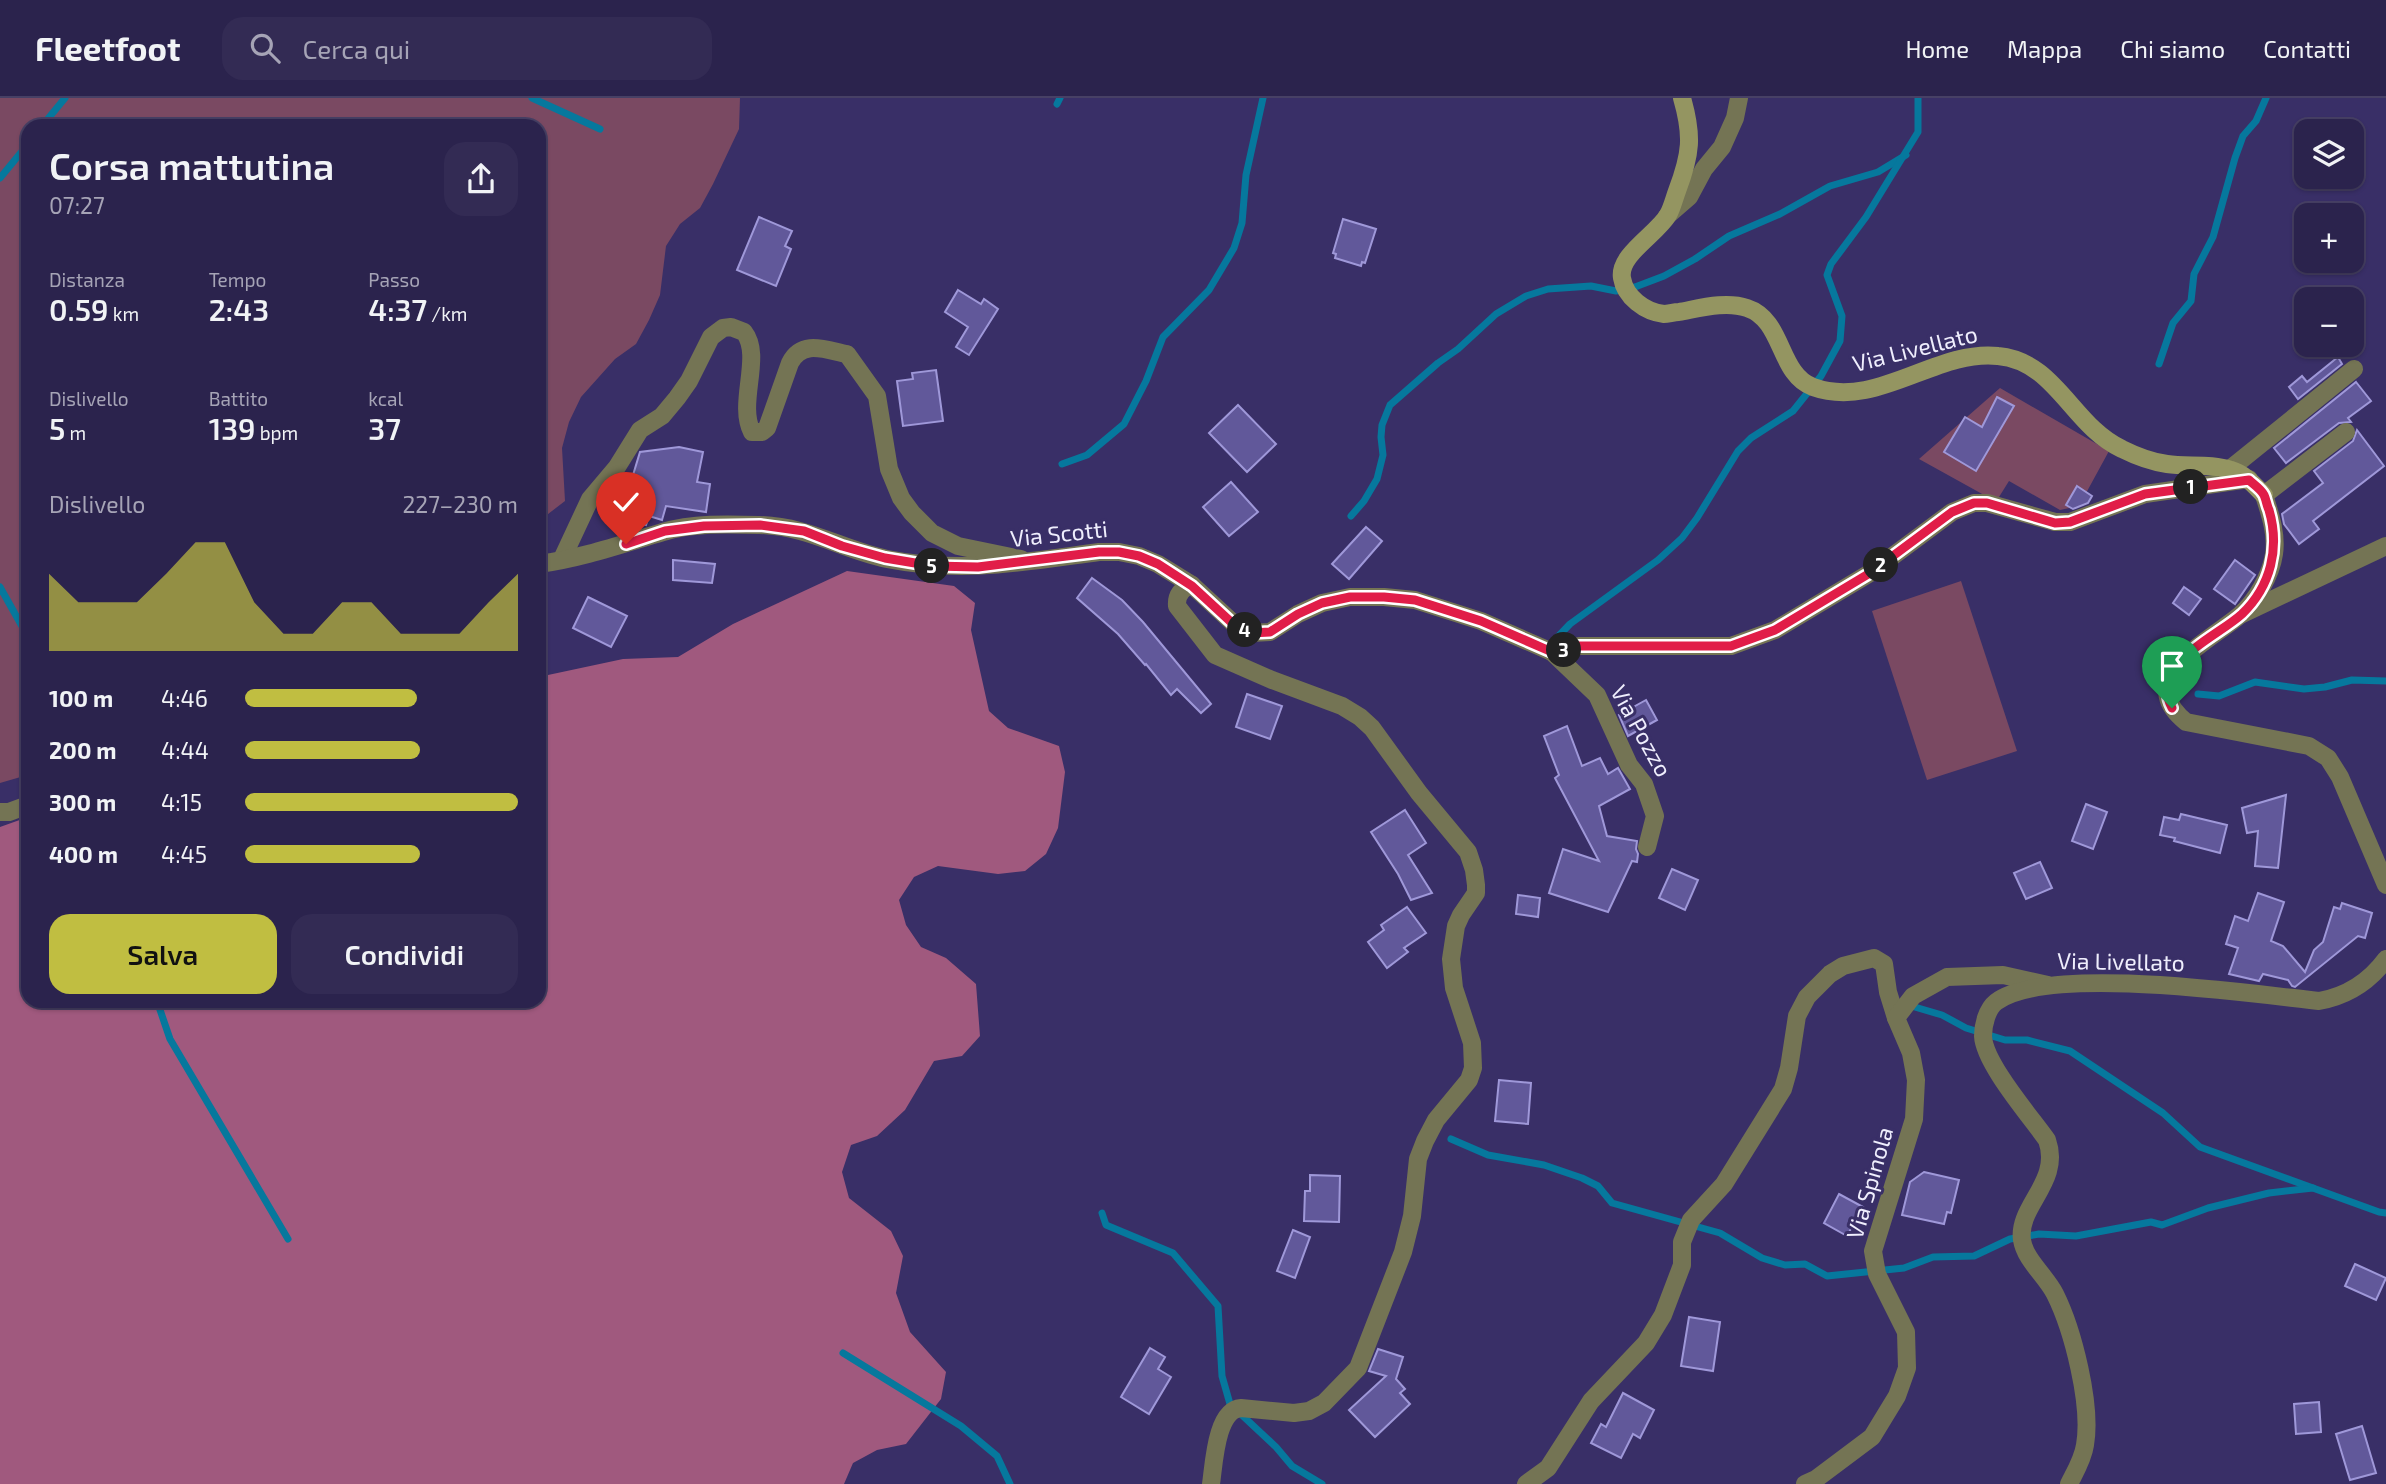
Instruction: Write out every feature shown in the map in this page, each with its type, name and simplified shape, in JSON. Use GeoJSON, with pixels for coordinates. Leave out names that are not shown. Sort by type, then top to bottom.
{"type":"FeatureCollection","features":[{"type":"Feature","properties":{"kind":"main road","name":"Via Livellato"},"geometry":{"type":"LineString","coordinates":[[1682,98],[1689,129],[1688,161],[1667,216],[1623,267],[1622,277],[1635,301],[1647,309],[1664,314],[1723,305],[1749,308],[1768,320],[1794,371],[1811,386],[1835,391],[1870,390],[1972,356],[2000,356],[2032,367],[2048,379],[2098,435],[2121,449],[2166,464],[2230,469],[2249,480],[2264,495]]}},
{"type":"Feature","properties":{"kind":"street"},"geometry":{"type":"LineString","coordinates":[[1667,216],[1689,197],[1704,169],[1722,146],[1735,118],[1739,98]]}},
{"type":"Feature","properties":{"kind":"street"},"geometry":{"type":"LineString","coordinates":[[562,559],[590,499],[617,467],[640,430],[662,416],[677,398],[689,381],[711,337],[723,328],[731,327],[744,332],[750,343],[747,417],[752,432],[762,432],[770,421],[796,353],[811,347],[847,354],[877,396],[889,469],[901,498],[912,513],[932,533],[958,546],[1032,561]]}},
{"type":"Feature","properties":{"kind":"street"},"geometry":{"type":"LineString","coordinates":[[2230,469],[2354,369]]}},
{"type":"Feature","properties":{"kind":"street"},"geometry":{"type":"LineString","coordinates":[[2242,614],[2259,591],[2274,554],[2274,534],[2264,495],[2346,432]]}},
{"type":"Feature","properties":{"kind":"street"},"geometry":{"type":"LineString","coordinates":[[1552,652],[1579,646],[1731,646],[1775,630],[1870,573],[1952,512],[1974,503],[2000,505],[2055,523],[2070,522],[2145,494],[2249,480]]}},
{"type":"Feature","properties":{"kind":"street","name":"Via Scotti"},"geometry":{"type":"LineString","coordinates":[[546,562],[596,552],[665,531],[748,524],[804,531],[842,546],[885,558],[933,566],[978,567],[1099,552],[1119,552],[1158,564],[1192,586],[1231,622],[1251,633],[1270,632],[1322,603],[1350,597],[1384,597],[1415,600],[1481,621],[1552,652]]}},
{"type":"Feature","properties":{"kind":"street"},"geometry":{"type":"LineString","coordinates":[[2386,547],[2242,614],[2194,648],[2177,667],[2167,687],[2172,708],[2186,722],[2309,746],[2328,758],[2340,777],[2386,885]]}},
{"type":"Feature","properties":{"kind":"street"},"geometry":{"type":"LineString","coordinates":[[1192,586],[1184,588],[1178,596],[1177,606],[1215,654],[1272,680],[1342,706],[1372,728],[1419,793],[1468,852],[1476,885],[1476,893],[1456,926],[1451,959],[1454,988],[1472,1043],[1474,1068],[1469,1080],[1436,1120],[1424,1141],[1418,1159],[1412,1216],[1403,1252],[1358,1368],[1324,1403],[1309,1411],[1294,1413],[1235,1408],[1229,1412],[1221,1429],[1211,1484]]}},
{"type":"Feature","properties":{"kind":"street","name":"Via Pozzo"},"geometry":{"type":"LineString","coordinates":[[1552,652],[1597,695],[1629,765],[1644,784],[1655,816],[1647,848]]}},
{"type":"Feature","properties":{"kind":"street"},"geometry":{"type":"LineString","coordinates":[[0,812],[21,807]]}},
{"type":"Feature","properties":{"kind":"street","name":"Via Spinola"},"geometry":{"type":"LineString","coordinates":[[1526,1484],[1548,1468],[1591,1401],[1646,1343],[1663,1315],[1682,1265],[1682,1242],[1691,1220],[1724,1184],[1783,1089],[1797,1016],[1807,997],[1830,974],[1843,967],[1874,958],[1884,964],[1888,992],[1911,1053],[1916,1080],[1914,1119],[1872,1251],[1877,1273],[1906,1332],[1907,1368],[1897,1396],[1872,1437],[1816,1479],[1805,1484]]}},
{"type":"Feature","properties":{"kind":"street","name":"Via Livellato"},"geometry":{"type":"LineString","coordinates":[[2069,1484],[2085,1445],[2083,1392],[2064,1316],[2054,1292],[2025,1251],[2021,1236],[2024,1223],[2048,1174],[2051,1152],[2048,1140],[1989,1056],[1983,1038],[1989,1012],[1998,1001],[2011,994],[2048,985],[2160,985],[2319,1001],[2333,998],[2358,986],[2386,960]]}},
{"type":"Feature","properties":{"kind":"street"},"geometry":{"type":"LineString","coordinates":[[1896,1018],[1913,996],[1947,977],[2003,975],[2048,985]]}},
{"type":"Feature","properties":{"kind":"shaded area"},"geometry":{"type":"Polygon","coordinates":[[[0,98],[740,98],[739,129],[713,184],[700,208],[680,224],[666,246],[660,295],[649,320],[636,344],[615,359],[581,397],[569,422],[562,448],[565,501],[546,516],[546,119],[21,119],[21,777],[0,783],[0,98]]]}},
{"type":"Feature","properties":{"kind":"shaded area"},"geometry":{"type":"Polygon","coordinates":[[[2000,388],[2109,451],[2079,506],[2060,510],[2009,481],[1999,497],[1984,495],[1919,459],[2000,388]]]}},
{"type":"Feature","properties":{"kind":"shaded area"},"geometry":{"type":"Polygon","coordinates":[[[847,571],[954,586],[975,603],[971,630],[989,711],[1008,728],[1059,746],[1065,772],[1058,828],[1046,854],[1025,871],[998,874],[938,866],[914,877],[899,900],[906,925],[921,947],[946,958],[976,984],[980,1036],[962,1056],[934,1061],[905,1110],[877,1136],[851,1145],[842,1172],[849,1198],[891,1231],[903,1256],[896,1293],[910,1332],[946,1372],[941,1399],[906,1444],[877,1450],[853,1463],[844,1484],[0,1484],[0,827],[21,820],[21,1008],[546,1008],[546,676],[623,659],[678,657],[733,624],[847,571]]]}},
{"type":"Feature","properties":{"kind":"shaded area"},"geometry":{"type":"Polygon","coordinates":[[[1961,581],[2017,751],[1927,780],[1872,611],[1961,581]]]}},
{"type":"Feature","properties":{"kind":"building"},"geometry":{"type":"Polygon","coordinates":[[[759,217],[792,231],[785,246],[791,249],[776,286],[737,270],[759,217]]]}},
{"type":"Feature","properties":{"kind":"building"},"geometry":{"type":"Polygon","coordinates":[[[1343,219],[1376,229],[1365,263],[1362,262],[1361,266],[1335,258],[1336,254],[1333,253],[1343,219]]]}},
{"type":"Feature","properties":{"kind":"building"},"geometry":{"type":"Polygon","coordinates":[[[958,290],[981,304],[984,299],[998,309],[969,355],[956,347],[968,327],[945,312],[958,290]]]}},
{"type":"Feature","properties":{"kind":"building"},"geometry":{"type":"Polygon","coordinates":[[[2338,357],[2342,364],[2298,399],[2289,387],[2302,376],[2307,382],[2338,357]]]}},
{"type":"Feature","properties":{"kind":"building"},"geometry":{"type":"Polygon","coordinates":[[[936,370],[943,421],[903,426],[897,381],[913,379],[912,373],[936,370]]]}},
{"type":"Feature","properties":{"kind":"building"},"geometry":{"type":"Polygon","coordinates":[[[2356,382],[2371,401],[2348,418],[2351,422],[2339,423],[2286,463],[2274,448],[2356,382]]]}},
{"type":"Feature","properties":{"kind":"building"},"geometry":{"type":"Polygon","coordinates":[[[1997,397],[2014,406],[1976,471],[1944,452],[1965,417],[1982,427],[1997,397]]]}},
{"type":"Feature","properties":{"kind":"building"},"geometry":{"type":"Polygon","coordinates":[[[1238,405],[1276,444],[1247,472],[1209,433],[1238,405]]]}},
{"type":"Feature","properties":{"kind":"building"},"geometry":{"type":"Polygon","coordinates":[[[2357,430],[2384,466],[2313,521],[2319,529],[2299,544],[2284,524],[2282,514],[2323,483],[2314,471],[2353,441],[2357,430]]]}},
{"type":"Feature","properties":{"kind":"building"},"geometry":{"type":"Polygon","coordinates":[[[679,447],[703,452],[697,482],[710,484],[706,512],[666,506],[662,520],[649,516],[646,525],[620,518],[640,452],[679,447]]]}},
{"type":"Feature","properties":{"kind":"building"},"geometry":{"type":"Polygon","coordinates":[[[1231,482],[1258,512],[1229,536],[1203,507],[1231,482]]]}},
{"type":"Feature","properties":{"kind":"building"},"geometry":{"type":"Polygon","coordinates":[[[2077,486],[2092,496],[2088,503],[2073,509],[2066,505],[2077,486]]]}},
{"type":"Feature","properties":{"kind":"building"},"geometry":{"type":"Polygon","coordinates":[[[1366,527],[1382,541],[1349,579],[1332,564],[1366,527]]]}},
{"type":"Feature","properties":{"kind":"building"},"geometry":{"type":"Polygon","coordinates":[[[673,560],[715,564],[712,583],[673,580],[673,560]]]}},
{"type":"Feature","properties":{"kind":"building"},"geometry":{"type":"Polygon","coordinates":[[[2235,560],[2255,575],[2235,604],[2214,589],[2235,560]]]}},
{"type":"Feature","properties":{"kind":"building"},"geometry":{"type":"Polygon","coordinates":[[[1092,578],[1122,600],[1143,622],[1211,704],[1201,713],[1177,689],[1171,695],[1118,634],[1077,598],[1092,578]]]}},
{"type":"Feature","properties":{"kind":"building"},"geometry":{"type":"Polygon","coordinates":[[[2184,587],[2201,599],[2189,615],[2173,603],[2184,587]]]}},
{"type":"Feature","properties":{"kind":"building"},"geometry":{"type":"Polygon","coordinates":[[[588,597],[627,616],[611,647],[573,628],[588,597]]]}},
{"type":"Feature","properties":{"kind":"building"},"geometry":{"type":"Polygon","coordinates":[[[1247,694],[1282,706],[1270,739],[1236,727],[1247,694]]]}},
{"type":"Feature","properties":{"kind":"building"},"geometry":{"type":"Polygon","coordinates":[[[1646,700],[1657,720],[1628,736],[1619,715],[1646,700]]]}},
{"type":"Feature","properties":{"kind":"building"},"geometry":{"type":"Polygon","coordinates":[[[1567,726],[1582,766],[1600,758],[1608,774],[1618,768],[1630,789],[1599,806],[1607,836],[1637,841],[1637,862],[1632,861],[1608,912],[1549,893],[1563,849],[1599,861],[1555,778],[1559,775],[1544,736],[1567,726]]]}},
{"type":"Feature","properties":{"kind":"building"},"geometry":{"type":"Polygon","coordinates":[[[2286,795],[2278,868],[2255,866],[2258,831],[2247,833],[2242,808],[2286,795]]]}},
{"type":"Feature","properties":{"kind":"building"},"geometry":{"type":"Polygon","coordinates":[[[2086,804],[2107,812],[2093,849],[2072,841],[2086,804]]]}},
{"type":"Feature","properties":{"kind":"building"},"geometry":{"type":"Polygon","coordinates":[[[1405,810],[1426,843],[1408,855],[1432,893],[1411,900],[1371,832],[1405,810]]]}},
{"type":"Feature","properties":{"kind":"building"},"geometry":{"type":"Polygon","coordinates":[[[2181,814],[2227,825],[2220,853],[2160,835],[2164,817],[2179,820],[2181,814]]]}},
{"type":"Feature","properties":{"kind":"building"},"geometry":{"type":"Polygon","coordinates":[[[2040,862],[2052,888],[2026,899],[2014,873],[2040,862]]]}},
{"type":"Feature","properties":{"kind":"building"},"geometry":{"type":"Polygon","coordinates":[[[1672,869],[1698,880],[1685,910],[1659,898],[1672,869]]]}},
{"type":"Feature","properties":{"kind":"building"},"geometry":{"type":"Polygon","coordinates":[[[2258,893],[2284,902],[2271,941],[2283,946],[2305,972],[2314,950],[2323,942],[2334,907],[2340,909],[2342,903],[2372,913],[2365,938],[2358,936],[2295,987],[2288,980],[2263,974],[2259,981],[2229,974],[2238,948],[2226,944],[2235,916],[2248,921],[2258,893]]]}},
{"type":"Feature","properties":{"kind":"building"},"geometry":{"type":"Polygon","coordinates":[[[1518,895],[1540,898],[1538,917],[1516,914],[1518,895]]]}},
{"type":"Feature","properties":{"kind":"building"},"geometry":{"type":"Polygon","coordinates":[[[1407,907],[1426,933],[1404,948],[1408,952],[1387,968],[1368,942],[1384,930],[1381,925],[1407,907]]]}},
{"type":"Feature","properties":{"kind":"building"},"geometry":{"type":"Polygon","coordinates":[[[1499,1080],[1531,1083],[1528,1124],[1495,1121],[1499,1080]]]}},
{"type":"Feature","properties":{"kind":"building"},"geometry":{"type":"Polygon","coordinates":[[[1924,1172],[1959,1180],[1951,1213],[1947,1212],[1944,1224],[1902,1215],[1910,1182],[1924,1172]]]}},
{"type":"Feature","properties":{"kind":"building"},"geometry":{"type":"Polygon","coordinates":[[[1310,1175],[1340,1176],[1339,1222],[1304,1221],[1305,1191],[1310,1191],[1310,1175]]]}},
{"type":"Feature","properties":{"kind":"building"},"geometry":{"type":"Polygon","coordinates":[[[1839,1194],[1863,1207],[1847,1236],[1824,1223],[1839,1194]]]}},
{"type":"Feature","properties":{"kind":"building"},"geometry":{"type":"Polygon","coordinates":[[[1293,1230],[1310,1237],[1295,1278],[1277,1271],[1293,1230]]]}},
{"type":"Feature","properties":{"kind":"building"},"geometry":{"type":"Polygon","coordinates":[[[2355,1264],[2386,1278],[2376,1300],[2345,1286],[2355,1264]]]}},
{"type":"Feature","properties":{"kind":"building"},"geometry":{"type":"Polygon","coordinates":[[[1689,1317],[1720,1322],[1713,1371],[1681,1366],[1689,1317]]]}},
{"type":"Feature","properties":{"kind":"building"},"geometry":{"type":"Polygon","coordinates":[[[1150,1348],[1165,1357],[1158,1369],[1171,1377],[1149,1414],[1121,1397],[1150,1348]]]}},
{"type":"Feature","properties":{"kind":"building"},"geometry":{"type":"Polygon","coordinates":[[[1378,1349],[1403,1357],[1396,1379],[1405,1389],[1400,1393],[1410,1404],[1375,1437],[1349,1410],[1386,1376],[1369,1371],[1378,1349]]]}},
{"type":"Feature","properties":{"kind":"building"},"geometry":{"type":"Polygon","coordinates":[[[1623,1393],[1654,1410],[1640,1438],[1633,1434],[1621,1458],[1591,1443],[1601,1424],[1606,1427],[1623,1393]]]}},
{"type":"Feature","properties":{"kind":"building"},"geometry":{"type":"Polygon","coordinates":[[[2319,1402],[2321,1432],[2296,1434],[2294,1404],[2319,1402]]]}},
{"type":"Feature","properties":{"kind":"building"},"geometry":{"type":"Polygon","coordinates":[[[2362,1426],[2376,1473],[2350,1480],[2336,1434],[2362,1426]]]}},
{"type":"Feature","properties":{"kind":"waterway"},"geometry":{"type":"LineString","coordinates":[[48,119],[65,98]]}},
{"type":"Feature","properties":{"kind":"waterway"},"geometry":{"type":"LineString","coordinates":[[532,98],[600,129]]}},
{"type":"Feature","properties":{"kind":"waterway"},"geometry":{"type":"LineString","coordinates":[[1057,104],[1060,98]]}},
{"type":"Feature","properties":{"kind":"waterway"},"geometry":{"type":"LineString","coordinates":[[1062,464],[1087,455],[1124,424],[1146,381],[1163,337],[1209,290],[1234,248],[1242,223],[1246,175],[1263,98]]}},
{"type":"Feature","properties":{"kind":"waterway"},"geometry":{"type":"LineString","coordinates":[[1549,646],[1570,624],[1658,560],[1682,538],[1738,451],[1751,438],[1793,411],[1821,376],[1840,341],[1842,316],[1827,275],[1831,264],[1866,217],[1918,132],[1918,98]]}},
{"type":"Feature","properties":{"kind":"waterway"},"geometry":{"type":"LineString","coordinates":[[2159,364],[2173,323],[2191,301],[2194,274],[2213,237],[2243,136],[2256,121],[2266,98]]}},
{"type":"Feature","properties":{"kind":"waterway"},"geometry":{"type":"LineString","coordinates":[[0,178],[21,152]]}},
{"type":"Feature","properties":{"kind":"waterway"},"geometry":{"type":"LineString","coordinates":[[1351,516],[1377,479],[1383,455],[1382,425],[1390,405],[1496,314],[1526,296],[1548,289],[1591,286],[1616,291],[1664,276],[1729,236],[1780,214],[1830,186],[1878,172],[1906,155]]}},
{"type":"Feature","properties":{"kind":"waterway"},"geometry":{"type":"LineString","coordinates":[[0,587],[21,624]]}},
{"type":"Feature","properties":{"kind":"waterway"},"geometry":{"type":"LineString","coordinates":[[2198,694],[2219,696],[2255,682],[2304,689],[2352,680],[2386,681]]}},
{"type":"Feature","properties":{"kind":"waterway"},"geometry":{"type":"LineString","coordinates":[[1908,1005],[1942,1015],[1966,1028],[2005,1040],[2027,1040],[2070,1051],[2163,1113],[2200,1147],[2386,1213]]}},
{"type":"Feature","properties":{"kind":"waterway"},"geometry":{"type":"LineString","coordinates":[[159,1008],[170,1039],[288,1239]]}},
{"type":"Feature","properties":{"kind":"waterway"},"geometry":{"type":"LineString","coordinates":[[1451,1139],[1488,1155],[1544,1165],[1582,1178],[1598,1186],[1612,1203],[1720,1233],[1762,1258],[1785,1265],[1805,1264],[1827,1276],[1904,1268],[1933,1257],[1974,1256],[2010,1239],[2039,1234],[2076,1236],[2151,1222],[2162,1225],[2208,1208],[2269,1193],[2313,1188]]}},
{"type":"Feature","properties":{"kind":"waterway"},"geometry":{"type":"LineString","coordinates":[[1102,1213],[1106,1225],[1173,1253],[1218,1306],[1222,1376],[1230,1404],[1276,1447],[1292,1466],[1322,1484]]}},
{"type":"Feature","properties":{"kind":"waterway"},"geometry":{"type":"LineString","coordinates":[[843,1353],[961,1426],[997,1456],[1010,1484]]}},
{"type":"Feature","properties":{"kind":"route"},"geometry":{"type":"LineString","coordinates":[[626,544],[665,531],[736,524],[786,527],[885,558],[933,566],[978,567],[1099,552],[1119,552],[1139,556],[1175,574],[1231,622],[1251,633],[1270,632],[1322,603],[1350,597],[1384,597],[1415,600],[1481,621],[1552,652],[1579,646],[1731,646],[1775,630],[1870,573],[1952,512],[1974,503],[2000,505],[2055,523],[2070,522],[2145,494],[2249,480],[2264,495],[2274,534],[2274,554],[2269,570],[2259,591],[2242,614],[2194,648],[2172,674],[2167,687],[2172,708]]}}]}
